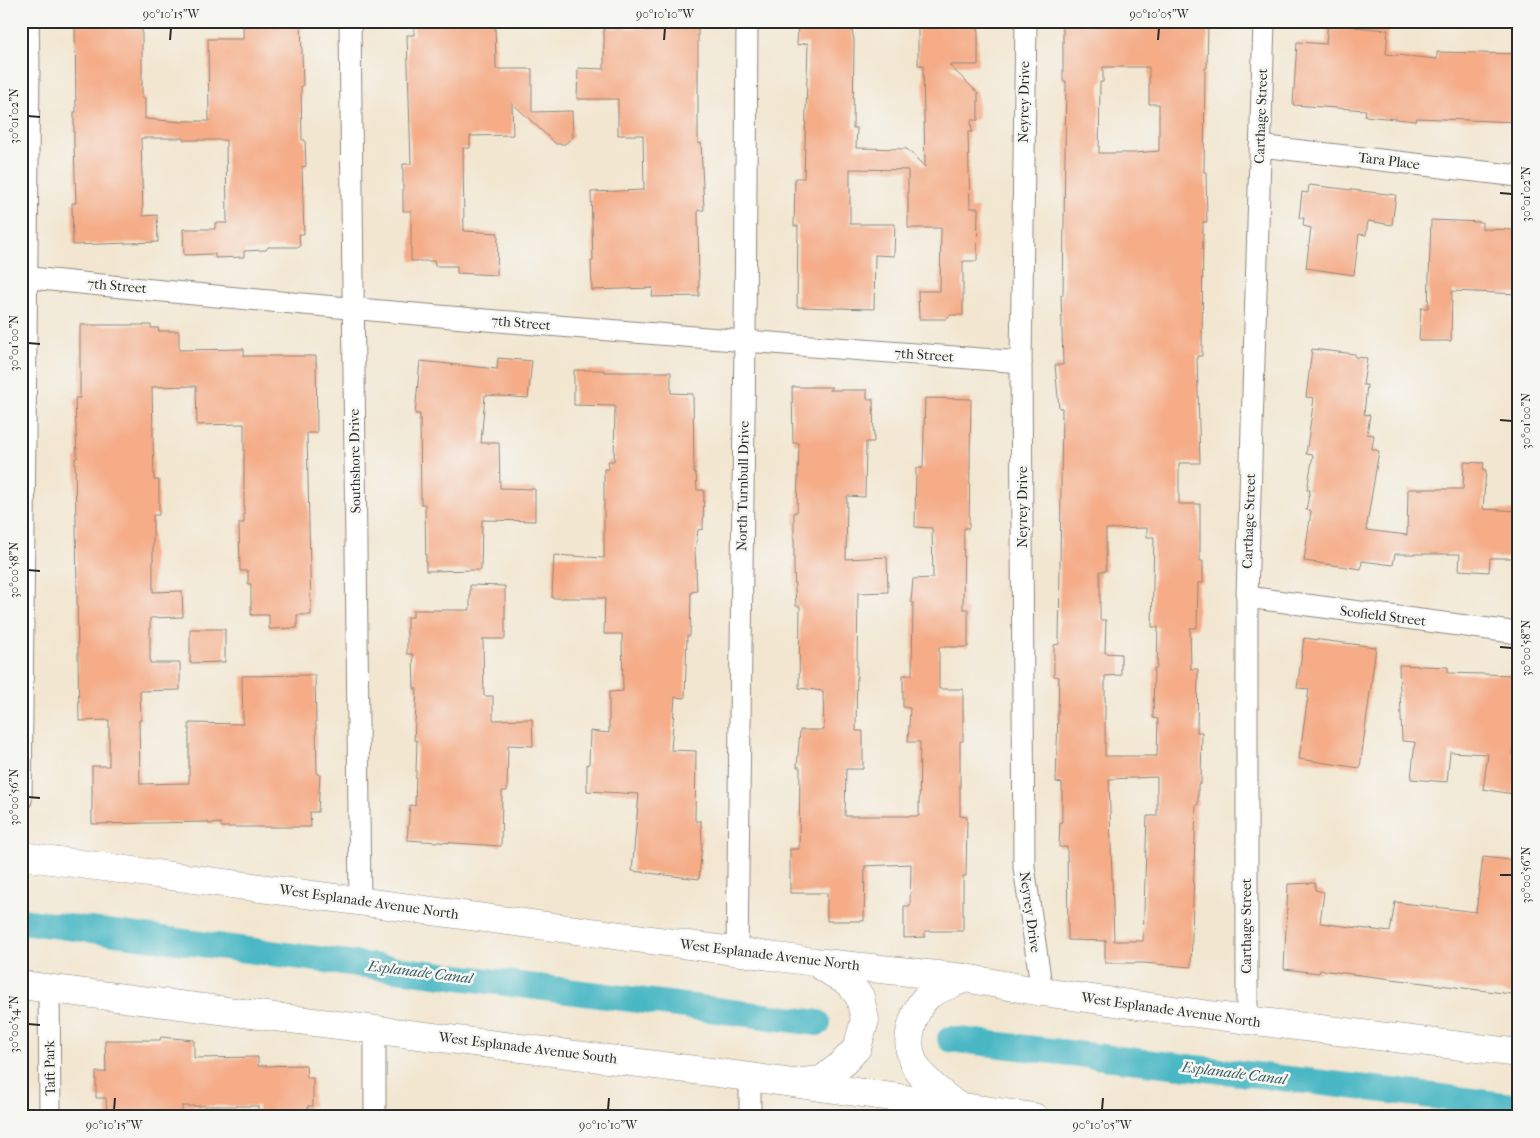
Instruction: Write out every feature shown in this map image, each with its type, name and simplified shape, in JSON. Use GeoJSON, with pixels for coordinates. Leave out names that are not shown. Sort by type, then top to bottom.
{"type":"FeatureCollection","features":[{"type":"Feature","properties":{"kind":"main road","name":"West Esplanade Avenue North"},"geometry":{"type":"LineString","coordinates":[[21,856],[815,962],[964,978],[1042,992],[1246,1020],[1519,1054]]}},
{"type":"Feature","properties":{"kind":"main road"},"geometry":{"type":"LineString","coordinates":[[795,1083],[822,1080],[840,1064],[857,1048],[865,1020],[860,997],[849,983],[815,962]]}},
{"type":"Feature","properties":{"kind":"main road"},"geometry":{"type":"LineString","coordinates":[[957,1106],[923,1078],[910,1057],[909,1033],[915,1012],[929,995],[964,978]]}},
{"type":"Feature","properties":{"kind":"main road","name":"West Esplanade Avenue South"},"geometry":{"type":"LineString","coordinates":[[21,985],[750,1076],[1034,1117]]}},
{"type":"Feature","properties":{"kind":"street"},"geometry":{"type":"LineString","coordinates":[[21,800],[24,277],[29,66],[28,21]]}},
{"type":"Feature","properties":{"kind":"street","name":"Southshore Drive"},"geometry":{"type":"LineString","coordinates":[[350,21],[360,900]]}},
{"type":"Feature","properties":{"kind":"street","name":"North Turnbull Drive"},"geometry":{"type":"LineString","coordinates":[[737,951],[747,21]]}},
{"type":"Feature","properties":{"kind":"street","name":"Neyrey Drive"},"geometry":{"type":"LineString","coordinates":[[1026,21],[1021,362],[1024,866],[1042,992]]}},
{"type":"Feature","properties":{"kind":"street","name":"Carthage Street"},"geometry":{"type":"LineString","coordinates":[[1246,1020],[1247,598],[1264,21]]}},
{"type":"Feature","properties":{"kind":"street","name":"Tara Place"},"geometry":{"type":"LineString","coordinates":[[1260,146],[1519,176]]}},
{"type":"Feature","properties":{"kind":"street","name":"7th Street"},"geometry":{"type":"LineString","coordinates":[[24,277],[745,342],[1021,362]]}},
{"type":"Feature","properties":{"kind":"street","name":"Scofield Street"},"geometry":{"type":"LineString","coordinates":[[1247,598],[1519,633]]}},
{"type":"Feature","properties":{"kind":"street","name":"Taft Park"},"geometry":{"type":"LineString","coordinates":[[49,989],[50,1117]]}},
{"type":"Feature","properties":{"kind":"street"},"geometry":{"type":"LineString","coordinates":[[375,1029],[375,1117]]}},
{"type":"Feature","properties":{"kind":"street"},"geometry":{"type":"LineString","coordinates":[[750,1076],[750,1117]]}},
{"type":"Feature","properties":{"kind":"building"},"geometry":{"type":"Polygon","coordinates":[[[75,21],[142,21],[142,98],[145,98],[145,119],[183,122],[209,121],[208,39],[243,39],[243,21],[301,21],[302,140],[305,140],[306,166],[302,167],[304,234],[299,234],[300,247],[268,247],[266,250],[244,251],[244,257],[215,258],[215,254],[184,255],[183,229],[215,229],[215,223],[227,223],[226,140],[183,140],[183,138],[141,138],[143,216],[157,215],[158,242],[73,245],[72,203],[76,203],[74,145],[74,112],[76,112],[75,21]]]}},
{"type":"Feature","properties":{"kind":"building"},"geometry":{"type":"Polygon","coordinates":[[[414,21],[495,21],[496,69],[532,69],[532,112],[572,111],[573,137],[565,144],[556,144],[512,103],[513,135],[470,136],[470,148],[463,148],[464,231],[498,233],[497,275],[457,273],[457,266],[435,266],[434,261],[411,261],[411,211],[403,211],[403,164],[411,164],[407,35],[414,35],[414,21]]]}},
{"type":"Feature","properties":{"kind":"building"},"geometry":{"type":"Polygon","coordinates":[[[646,21],[698,21],[698,144],[701,143],[704,210],[698,210],[699,296],[652,297],[653,288],[592,290],[591,192],[644,190],[643,135],[618,135],[618,99],[577,99],[578,68],[604,69],[604,28],[646,28],[646,21]]]}},
{"type":"Feature","properties":{"kind":"building"},"geometry":{"type":"Polygon","coordinates":[[[798,21],[850,21],[854,40],[853,128],[857,128],[856,148],[907,149],[925,167],[923,65],[918,65],[918,21],[978,21],[978,65],[949,65],[978,93],[978,120],[971,120],[972,132],[968,132],[970,208],[978,208],[977,261],[963,261],[963,315],[950,315],[946,319],[919,319],[918,291],[940,291],[941,228],[908,228],[908,170],[850,169],[850,224],[895,224],[894,256],[875,255],[874,309],[797,307],[798,226],[794,226],[795,178],[804,178],[808,43],[797,45],[798,21]]]}},
{"type":"Feature","properties":{"kind":"building"},"geometry":{"type":"Polygon","coordinates":[[[1161,21],[1208,21],[1207,68],[1205,68],[1204,172],[1206,172],[1207,222],[1203,222],[1202,356],[1197,356],[1200,463],[1179,463],[1179,504],[1200,504],[1200,561],[1203,561],[1203,583],[1198,583],[1197,628],[1190,628],[1191,669],[1198,669],[1197,732],[1202,732],[1201,784],[1198,784],[1198,805],[1196,805],[1191,967],[1143,963],[1105,963],[1105,941],[1107,941],[1068,940],[1067,847],[1059,847],[1060,822],[1062,822],[1062,783],[1056,782],[1059,677],[1054,676],[1054,645],[1059,644],[1062,408],[1059,408],[1055,365],[1063,365],[1061,295],[1063,295],[1066,81],[1063,81],[1063,24],[1161,24],[1161,21]],[[1103,67],[1103,82],[1100,82],[1099,153],[1159,151],[1159,104],[1149,104],[1149,67],[1103,67]],[[1147,528],[1106,529],[1106,571],[1100,571],[1100,620],[1106,620],[1105,653],[1121,654],[1121,675],[1105,676],[1105,756],[1157,756],[1158,719],[1153,718],[1154,668],[1157,668],[1158,627],[1152,627],[1154,537],[1147,537],[1147,528]],[[1157,777],[1109,779],[1114,941],[1143,941],[1147,816],[1157,816],[1157,777]]]}},
{"type":"Feature","properties":{"kind":"building"},"geometry":{"type":"Polygon","coordinates":[[[1328,21],[1355,24],[1355,27],[1388,30],[1386,54],[1437,59],[1437,52],[1519,54],[1519,122],[1417,118],[1416,121],[1365,116],[1366,110],[1293,105],[1297,42],[1326,44],[1328,21]]]}},
{"type":"Feature","properties":{"kind":"building"},"geometry":{"type":"Polygon","coordinates":[[[1309,185],[1396,195],[1392,225],[1368,221],[1366,235],[1359,234],[1354,275],[1306,268],[1311,228],[1303,226],[1304,218],[1299,218],[1302,192],[1308,193],[1309,185]]]}},
{"type":"Feature","properties":{"kind":"building"},"geometry":{"type":"Polygon","coordinates":[[[1431,220],[1482,222],[1482,229],[1519,230],[1519,294],[1452,291],[1451,341],[1419,341],[1421,308],[1428,308],[1431,220]]]}},
{"type":"Feature","properties":{"kind":"building"},"geometry":{"type":"Polygon","coordinates":[[[80,325],[151,325],[151,328],[159,328],[158,331],[179,331],[179,350],[244,349],[244,356],[316,356],[317,433],[307,433],[311,615],[297,615],[297,628],[269,629],[269,615],[251,615],[251,584],[248,584],[248,571],[240,571],[239,523],[244,523],[244,424],[197,425],[196,386],[152,387],[154,480],[159,480],[159,515],[153,515],[153,592],[182,591],[183,617],[150,618],[150,663],[180,663],[180,690],[140,691],[141,720],[139,720],[140,784],[189,783],[189,723],[243,724],[242,676],[315,675],[317,774],[320,774],[318,812],[310,812],[311,827],[221,827],[221,823],[208,824],[208,822],[92,824],[92,766],[109,766],[109,720],[79,721],[75,398],[80,398],[80,325]]]}},
{"type":"Feature","properties":{"kind":"building"},"geometry":{"type":"Polygon","coordinates":[[[1312,349],[1355,354],[1355,357],[1367,358],[1363,385],[1367,385],[1364,414],[1370,415],[1367,434],[1374,435],[1372,449],[1379,451],[1366,530],[1407,535],[1408,489],[1463,489],[1464,462],[1484,463],[1483,470],[1486,470],[1483,509],[1518,511],[1515,558],[1490,558],[1489,572],[1459,570],[1460,554],[1395,554],[1393,565],[1362,561],[1361,569],[1304,561],[1311,511],[1306,510],[1310,490],[1307,490],[1313,455],[1306,454],[1314,398],[1306,397],[1312,349]]]}},
{"type":"Feature","properties":{"kind":"building"},"geometry":{"type":"Polygon","coordinates":[[[498,358],[532,361],[528,398],[485,395],[481,443],[499,443],[500,488],[535,489],[535,521],[482,520],[481,570],[426,571],[425,504],[421,504],[420,414],[415,414],[420,361],[497,369],[498,358]]]}},
{"type":"Feature","properties":{"kind":"building"},"geometry":{"type":"Polygon","coordinates":[[[574,370],[671,372],[671,393],[693,394],[694,473],[696,473],[697,490],[704,490],[703,529],[698,530],[695,550],[697,591],[691,592],[690,636],[687,636],[685,698],[675,697],[671,750],[696,751],[695,821],[701,821],[702,843],[699,879],[632,871],[639,794],[587,791],[590,731],[609,733],[609,692],[623,691],[622,634],[604,634],[605,598],[552,598],[554,555],[604,558],[604,469],[609,469],[608,461],[614,461],[615,406],[574,405],[574,370]]]}},
{"type":"Feature","properties":{"kind":"building"},"geometry":{"type":"Polygon","coordinates":[[[792,387],[832,387],[829,390],[867,390],[867,399],[873,399],[874,442],[866,442],[865,497],[847,496],[846,559],[887,557],[888,592],[858,593],[856,731],[863,731],[863,769],[846,769],[845,816],[919,816],[920,742],[908,742],[910,708],[903,707],[903,675],[912,675],[913,602],[911,602],[913,579],[933,578],[932,528],[915,527],[916,468],[923,468],[925,398],[971,399],[969,528],[964,528],[963,609],[968,609],[968,647],[939,647],[939,689],[963,689],[963,741],[960,741],[960,816],[967,817],[966,876],[963,876],[963,931],[925,931],[925,937],[904,938],[904,906],[910,906],[911,864],[865,866],[864,921],[827,921],[827,893],[790,893],[790,849],[799,849],[800,767],[797,767],[800,730],[824,730],[823,691],[799,688],[800,606],[796,606],[794,512],[797,512],[799,443],[793,443],[792,387]]]}},
{"type":"Feature","properties":{"kind":"building"},"geometry":{"type":"Polygon","coordinates":[[[470,585],[505,586],[505,639],[483,639],[484,696],[493,696],[493,720],[532,719],[533,746],[508,745],[507,791],[502,791],[501,846],[407,840],[410,805],[415,806],[417,740],[414,740],[417,689],[414,689],[413,654],[407,654],[407,617],[413,617],[413,610],[470,610],[470,585]]]}},
{"type":"Feature","properties":{"kind":"building"},"geometry":{"type":"Polygon","coordinates":[[[190,629],[225,629],[225,662],[190,663],[190,629]]]}},
{"type":"Feature","properties":{"kind":"building"},"geometry":{"type":"Polygon","coordinates":[[[1304,638],[1376,647],[1360,768],[1299,759],[1309,689],[1297,688],[1304,638]]]}},
{"type":"Feature","properties":{"kind":"building"},"geometry":{"type":"Polygon","coordinates":[[[1399,665],[1448,667],[1448,673],[1517,675],[1513,758],[1518,759],[1513,794],[1483,789],[1488,754],[1450,752],[1447,782],[1411,779],[1415,742],[1402,741],[1399,665]]]}},
{"type":"Feature","properties":{"kind":"building"},"geometry":{"type":"Polygon","coordinates":[[[1483,857],[1519,861],[1519,995],[1320,970],[1319,973],[1284,969],[1288,884],[1315,883],[1315,890],[1324,892],[1320,923],[1390,932],[1395,902],[1476,912],[1483,857]]]}},
{"type":"Feature","properties":{"kind":"building"},"geometry":{"type":"Polygon","coordinates":[[[161,1037],[194,1040],[194,1058],[258,1057],[258,1066],[306,1065],[307,1078],[313,1078],[313,1106],[308,1106],[308,1117],[258,1117],[258,1106],[182,1106],[182,1117],[107,1117],[106,1098],[96,1098],[96,1072],[106,1072],[105,1040],[160,1040],[161,1037]]]}},
{"type":"Feature","properties":{"kind":"waterway","name":"Esplanade Canal"},"geometry":{"type":"LineString","coordinates":[[21,921],[818,1023]]}},
{"type":"Feature","properties":{"kind":"waterway","name":"Esplanade Canal"},"geometry":{"type":"LineString","coordinates":[[950,1039],[1519,1107]]}}]}
